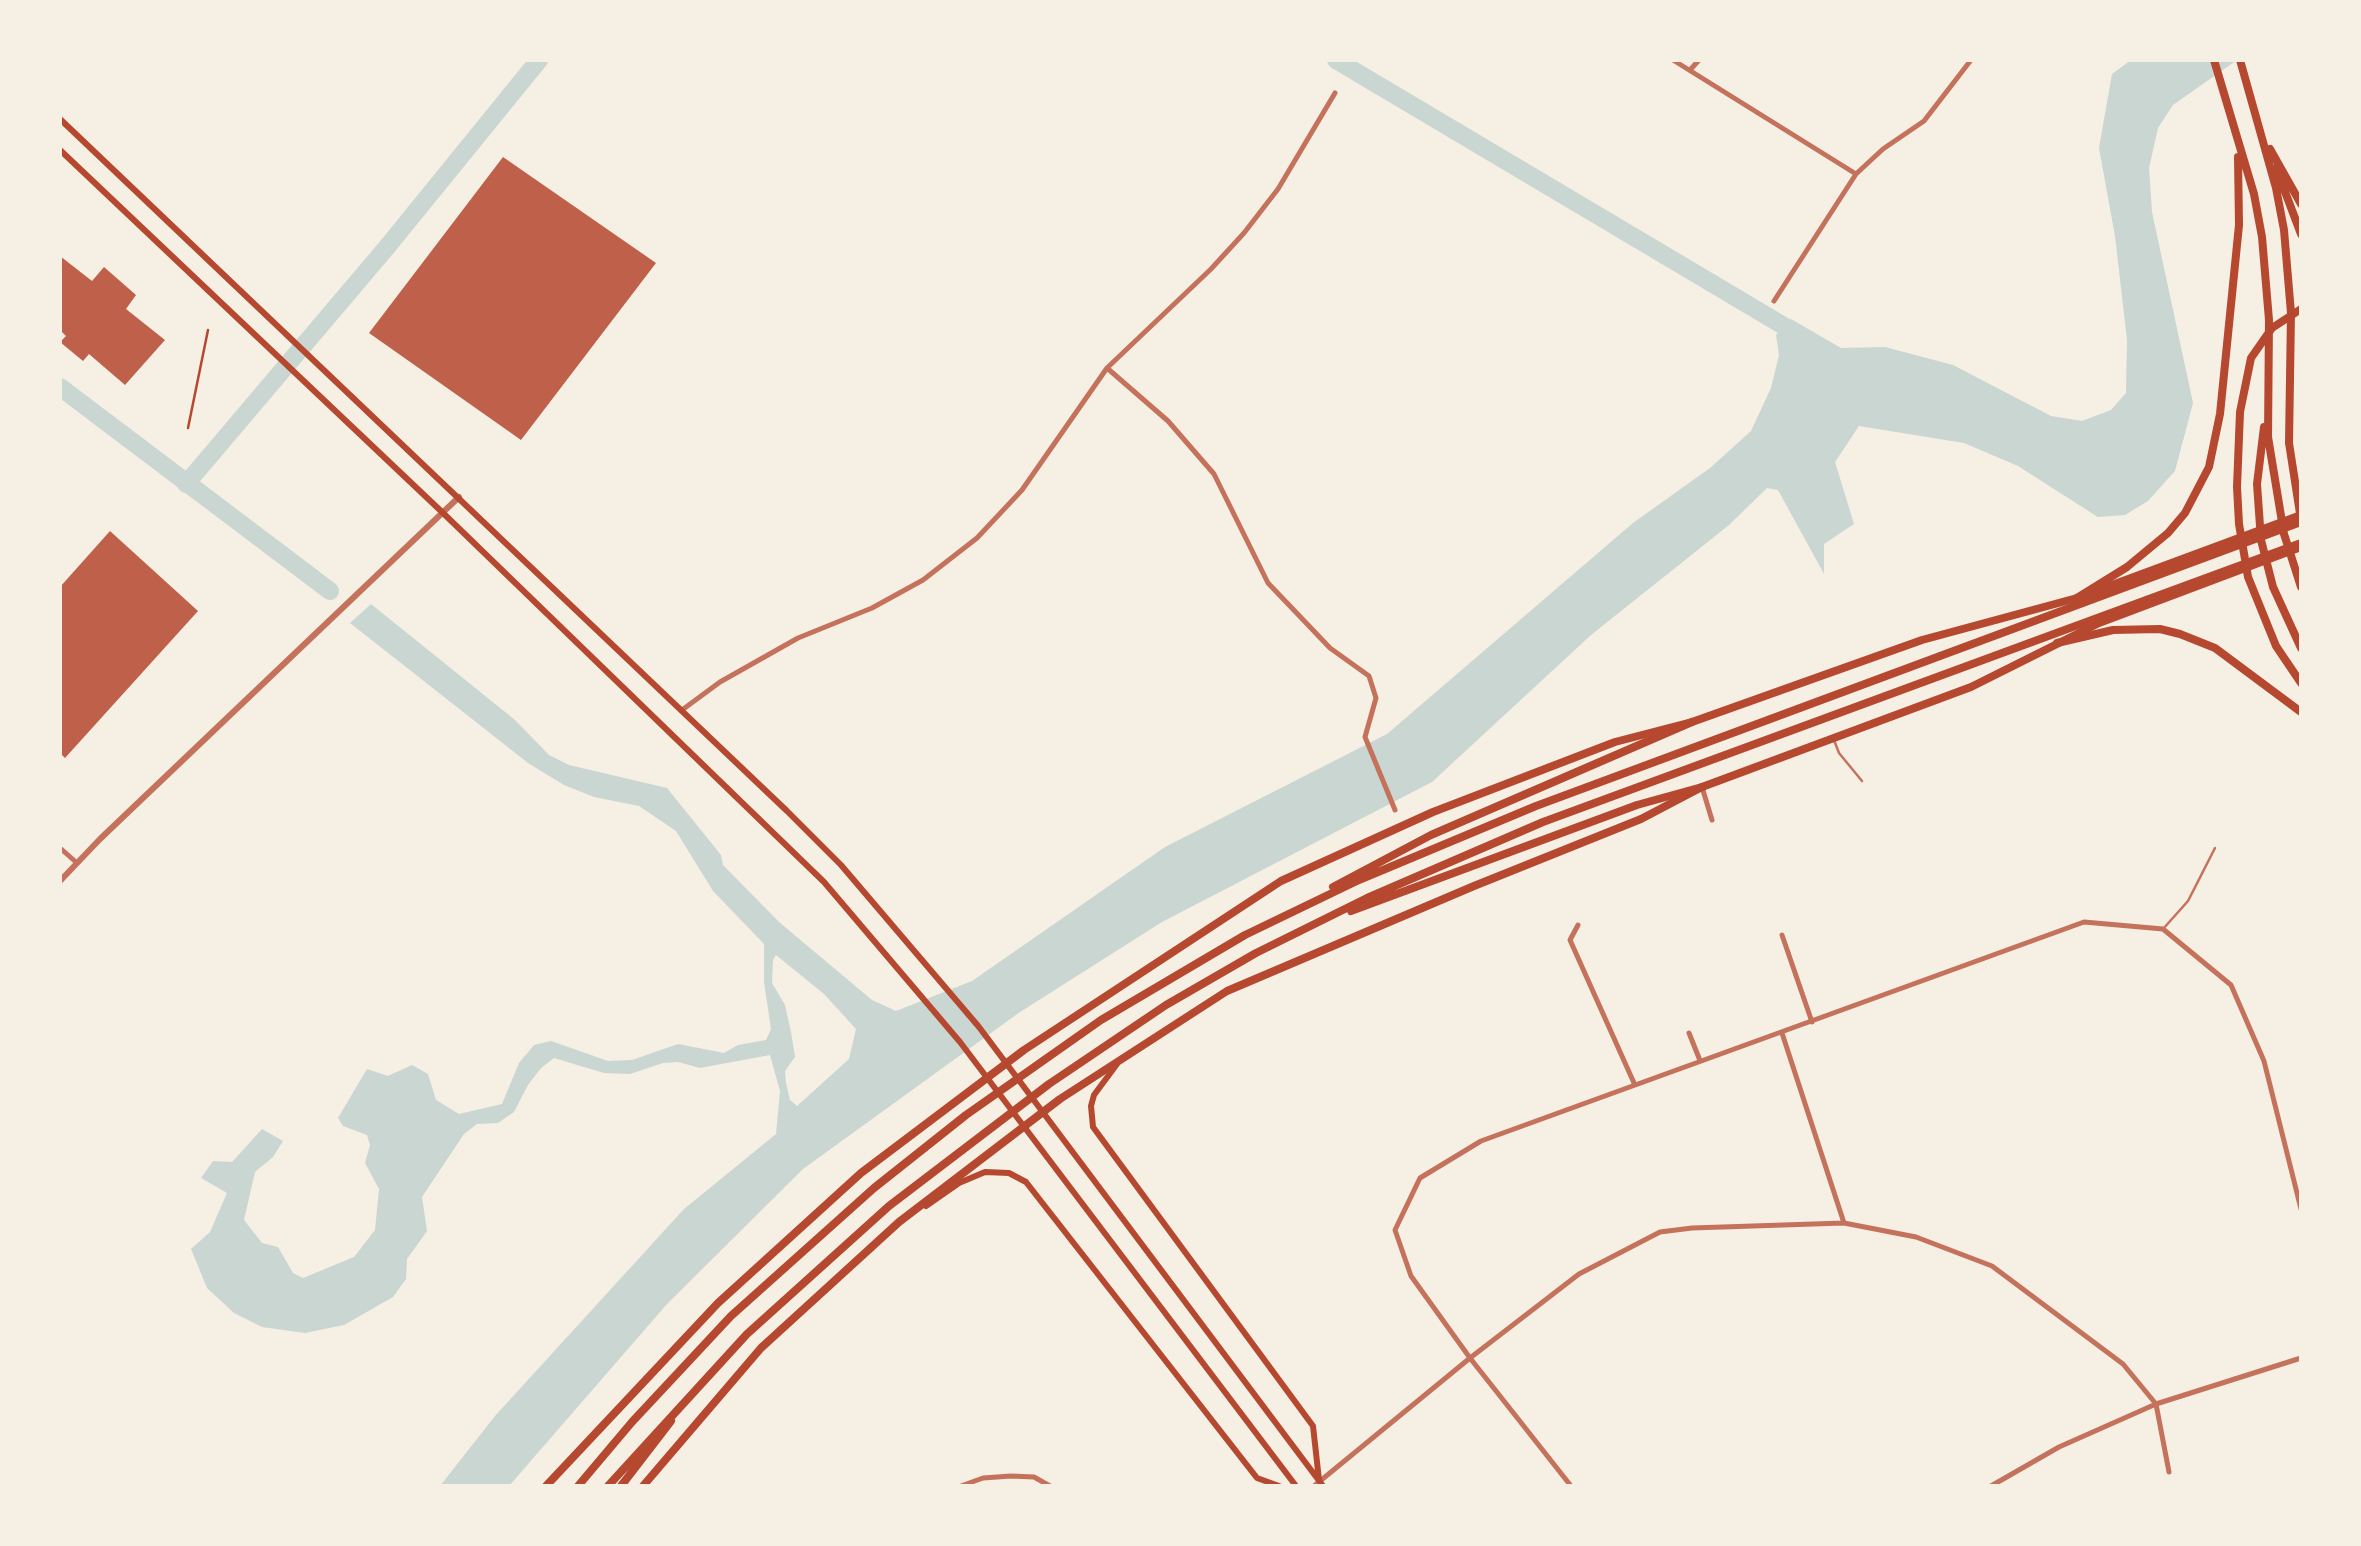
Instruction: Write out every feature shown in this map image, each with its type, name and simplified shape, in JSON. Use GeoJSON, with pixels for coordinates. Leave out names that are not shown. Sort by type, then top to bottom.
{"type":"FeatureCollection","features":[{"type":"Feature","properties":{"kind":"main road"},"geometry":{"type":"LineString","coordinates":[[2214,60],[2254,194],[2262,237],[2269,320],[2258,484],[2261,540],[2273,587],[2301,648]]}},
{"type":"Feature","properties":{"kind":"main road"},"geometry":{"type":"LineString","coordinates":[[2241,62],[2284,230],[2291,313],[2290,443],[2301,519]]}},
{"type":"Feature","properties":{"kind":"main road"},"geometry":{"type":"LineString","coordinates":[[60,118],[682,710],[840,866],[979,1028],[1319,1484]]}},
{"type":"Feature","properties":{"kind":"main road"},"geometry":{"type":"LineString","coordinates":[[2260,127],[2301,204]]}},
{"type":"Feature","properties":{"kind":"main road"},"geometry":{"type":"LineString","coordinates":[[2260,127],[2301,234]]}},
{"type":"Feature","properties":{"kind":"main road"},"geometry":{"type":"LineString","coordinates":[[2077,598],[2128,567],[2168,534],[2185,514],[2209,466],[2220,414],[2239,225],[2236,138]]}},
{"type":"Feature","properties":{"kind":"main road"},"geometry":{"type":"LineString","coordinates":[[60,150],[824,882],[960,1042],[1296,1486]]}},
{"type":"Feature","properties":{"kind":"main road"},"geometry":{"type":"LineString","coordinates":[[2301,309],[2272,328],[2251,358],[2240,412],[2237,487],[2248,577],[2276,646],[2301,683]]}},
{"type":"Feature","properties":{"kind":"main road"},"geometry":{"type":"LineString","coordinates":[[2266,408],[2278,506],[2301,587]]}},
{"type":"Feature","properties":{"kind":"main road"},"geometry":{"type":"LineString","coordinates":[[578,1486],[731,1316],[831,1224],[918,1152],[1101,1020],[1200,960],[1431,835],[1692,722],[1922,640],[2077,598],[2301,519]]}},
{"type":"Feature","properties":{"kind":"main road"},"geometry":{"type":"LineString","coordinates":[[1290,912],[1446,842],[2301,519]]}},
{"type":"Feature","properties":{"kind":"main road"},"geometry":{"type":"LineString","coordinates":[[1300,930],[1637,805],[1702,788],[1971,687],[2136,608],[2301,545]]}},
{"type":"Feature","properties":{"kind":"main road"},"geometry":{"type":"LineString","coordinates":[[608,1486],[704,1378],[846,1242],[980,1133],[1166,1005],[1300,930],[1452,860],[1698,764],[2301,545]]}},
{"type":"Feature","properties":{"kind":"main road"},"geometry":{"type":"LineString","coordinates":[[2057,643],[2126,629],[2160,629],[2180,634],[2216,648],[2301,712]]}},
{"type":"Feature","properties":{"kind":"main road"},"geometry":{"type":"LineString","coordinates":[[546,1486],[674,1348],[778,1247],[907,1136],[1064,1023],[1294,875],[1524,776],[1615,742],[1692,722]]}},
{"type":"Feature","properties":{"kind":"main road"},"geometry":{"type":"LineString","coordinates":[[643,1486],[761,1348],[880,1238],[992,1148],[1124,1055],[1242,984],[1641,819],[1702,788]]}},
{"type":"Feature","properties":{"kind":"main road"},"geometry":{"type":"LineString","coordinates":[[1124,1055],[1094,1095],[1093,1127],[1314,1426],[1319,1484]]}},
{"type":"Feature","properties":{"kind":"main road"},"geometry":{"type":"LineString","coordinates":[[880,1238],[974,1176],[997,1171],[1019,1178],[1056,1219],[1257,1478],[1279,1486]]}},
{"type":"Feature","properties":{"kind":"main road"},"geometry":{"type":"LineString","coordinates":[[621,1486],[704,1378]]}},
{"type":"Feature","properties":{"kind":"street"},"geometry":{"type":"LineString","coordinates":[[1673,60],[1856,174]]}},
{"type":"Feature","properties":{"kind":"street"},"geometry":{"type":"LineString","coordinates":[[1690,70],[1699,60]]}},
{"type":"Feature","properties":{"kind":"street"},"geometry":{"type":"LineString","coordinates":[[1774,301],[1856,174],[1882,148],[1919,126],[1972,60]]}},
{"type":"Feature","properties":{"kind":"street"},"geometry":{"type":"LineString","coordinates":[[682,710],[720,682],[798,638],[872,608],[923,580],[977,538],[1022,490],[1107,368],[1244,233],[1278,189],[1334,93]]}},
{"type":"Feature","properties":{"kind":"street"},"geometry":{"type":"LineString","coordinates":[[1107,368],[1168,421],[1214,474],[1268,583],[1330,648],[1370,676],[1376,698],[1365,737],[1395,810]]}},
{"type":"Feature","properties":{"kind":"street"},"geometry":{"type":"LineString","coordinates":[[60,881],[458,497]]}},
{"type":"Feature","properties":{"kind":"street"},"geometry":{"type":"LineString","coordinates":[[1702,788],[1712,820]]}},
{"type":"Feature","properties":{"kind":"street"},"geometry":{"type":"LineString","coordinates":[[60,848],[77,863]]}},
{"type":"Feature","properties":{"kind":"street"},"geometry":{"type":"LineString","coordinates":[[1571,1486],[1411,1276],[1395,1230],[1420,1178],[1482,1141],[2084,922],[2163,929],[2231,984],[2264,1061],[2301,1209]]}},
{"type":"Feature","properties":{"kind":"street"},"geometry":{"type":"LineString","coordinates":[[1578,925],[1570,940],[1634,1084]]}},
{"type":"Feature","properties":{"kind":"street"},"geometry":{"type":"LineString","coordinates":[[1782,935],[1812,1022]]}},
{"type":"Feature","properties":{"kind":"street"},"geometry":{"type":"LineString","coordinates":[[1689,1033],[1699,1059]]}},
{"type":"Feature","properties":{"kind":"street"},"geometry":{"type":"LineString","coordinates":[[1782,1033],[1844,1223]]}},
{"type":"Feature","properties":{"kind":"street"},"geometry":{"type":"LineString","coordinates":[[1319,1484],[1470,1358],[1580,1274],[1660,1232],[1844,1223],[1916,1238],[1992,1266],[2123,1364],[2156,1404],[2169,1472]]}},
{"type":"Feature","properties":{"kind":"street"},"geometry":{"type":"LineString","coordinates":[[1991,1486],[2060,1447],[2156,1404],[2301,1358]]}},
{"type":"Feature","properties":{"kind":"street"},"geometry":{"type":"LineString","coordinates":[[960,1486],[983,1478],[1011,1476],[1034,1477],[1050,1486]]}},
{"type":"Feature","properties":{"kind":"lane"},"geometry":{"type":"LineString","coordinates":[[1834,738],[1840,753],[1862,781]]}},
{"type":"Feature","properties":{"kind":"lane"},"geometry":{"type":"LineString","coordinates":[[2163,929],[2188,901],[2215,848]]}},
{"type":"Feature","properties":{"kind":"path"},"geometry":{"type":"LineString","coordinates":[[188,428],[208,330]]}},
{"type":"Feature","properties":{"kind":"shaded area"},"geometry":{"type":"Polygon","coordinates":[[[2131,60],[2237,60],[2173,105],[2158,128],[2149,168],[2152,212],[2193,403],[2175,471],[2148,501],[2125,515],[2098,517],[2018,466],[1964,443],[1859,426],[1835,462],[1854,524],[1824,544],[1824,574],[1778,490],[1767,488],[1729,525],[1591,635],[1432,782],[1162,922],[1020,1012],[803,1169],[667,1304],[509,1486],[440,1486],[495,1416],[684,1209],[776,1134],[780,1091],[770,1055],[700,1068],[663,1063],[630,1074],[604,1073],[554,1058],[528,1085],[514,1112],[498,1123],[477,1124],[464,1134],[422,1197],[427,1231],[407,1259],[406,1279],[393,1297],[344,1325],[305,1333],[262,1327],[234,1313],[207,1288],[191,1249],[210,1232],[227,1193],[201,1178],[213,1161],[232,1162],[262,1129],[283,1141],[273,1157],[255,1172],[244,1220],[262,1243],[278,1247],[293,1273],[303,1278],[354,1257],[375,1230],[379,1189],[365,1163],[370,1145],[367,1135],[343,1126],[338,1118],[367,1069],[388,1076],[412,1065],[428,1074],[436,1100],[459,1114],[502,1104],[519,1063],[534,1045],[551,1041],[608,1061],[632,1060],[678,1044],[724,1053],[738,1045],[766,1040],[771,1029],[764,982],[764,944],[713,891],[676,831],[639,806],[594,797],[564,785],[528,763],[350,623],[371,604],[515,720],[549,755],[569,765],[667,788],[721,855],[723,865],[779,922],[872,1000],[896,1011],[972,981],[1165,847],[1387,734],[1633,523],[1710,468],[1751,431],[1771,388],[1779,355],[1776,335],[1791,319],[1841,348],[1885,347],[1953,365],[2051,416],[2082,421],[2111,410],[2126,393],[2127,340],[2115,236],[2099,148],[2112,74],[2131,60]],[[776,955],[772,983],[785,1005],[791,1032],[795,1057],[785,1071],[790,1100],[797,1106],[849,1059],[856,1029],[824,994],[776,955]]]}},
{"type":"Feature","properties":{"kind":"building"},"geometry":{"type":"Polygon","coordinates":[[[503,157],[656,263],[521,440],[369,333],[503,157]]]}},
{"type":"Feature","properties":{"kind":"building"},"geometry":{"type":"Polygon","coordinates":[[[60,256],[92,281],[104,267],[136,295],[126,309],[165,340],[125,385],[89,354],[83,361],[60,342],[66,336],[60,330],[60,256]]]}},
{"type":"Feature","properties":{"kind":"building"},"geometry":{"type":"Polygon","coordinates":[[[110,531],[198,611],[65,758],[60,753],[60,587],[110,531]]]}},
{"type":"Feature","properties":{"kind":"waterway"},"geometry":{"type":"LineString","coordinates":[[186,484],[539,60]]}},
{"type":"Feature","properties":{"kind":"waterway"},"geometry":{"type":"LineString","coordinates":[[1336,60],[1804,338]]}},
{"type":"Feature","properties":{"kind":"waterway"},"geometry":{"type":"LineString","coordinates":[[60,387],[330,591]]}}]}
